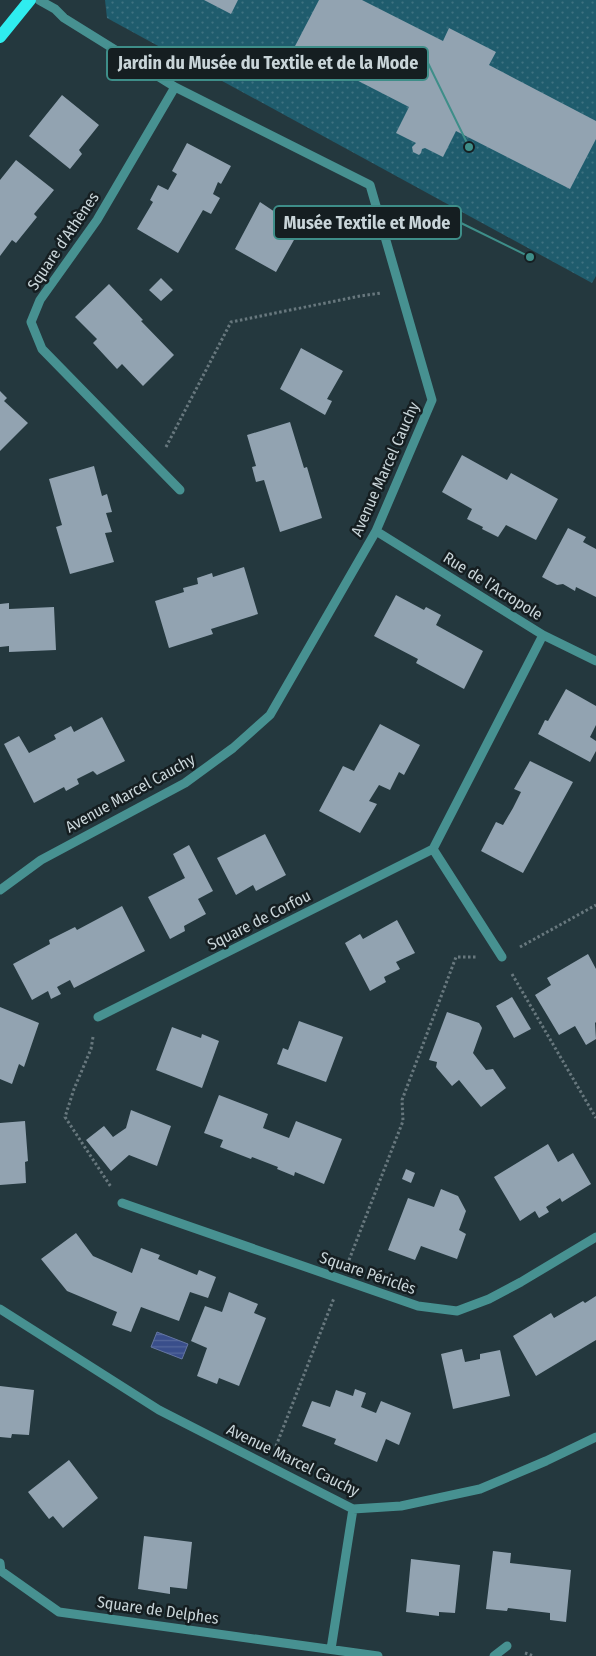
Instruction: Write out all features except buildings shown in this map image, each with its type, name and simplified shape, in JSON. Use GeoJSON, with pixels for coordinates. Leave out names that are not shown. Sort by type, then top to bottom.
{"type":"FeatureCollection","features":[{"type":"Feature","properties":{"kind":"main road"},"geometry":{"type":"LineString","coordinates":[[0,37],[30,0]]}},
{"type":"Feature","properties":{"kind":"street","name":"Avenue Marcel Cauchy"},"geometry":{"type":"LineString","coordinates":[[0,890],[41,860],[185,783],[233,748],[270,715],[376,532],[432,400],[370,185],[175,86],[64,18],[55,9],[39,0]]}},
{"type":"Feature","properties":{"kind":"street","name":"Square d’Athènes"},"geometry":{"type":"LineString","coordinates":[[175,86],[97,220],[40,300],[32,322],[42,349],[180,490]]}},
{"type":"Feature","properties":{"kind":"street","name":"Rue de l’Acropole"},"geometry":{"type":"LineString","coordinates":[[376,532],[542,635],[596,661]]}},
{"type":"Feature","properties":{"kind":"street"},"geometry":{"type":"LineString","coordinates":[[502,957],[433,849],[542,635]]}},
{"type":"Feature","properties":{"kind":"street","name":"Square de Corfou"},"geometry":{"type":"LineString","coordinates":[[98,1017],[433,849]]}},
{"type":"Feature","properties":{"kind":"street","name":"Square Périclès"},"geometry":{"type":"LineString","coordinates":[[122,1203],[418,1306],[457,1311],[489,1299],[596,1238]]}},
{"type":"Feature","properties":{"kind":"street","name":"Avenue Marcel Cauchy"},"geometry":{"type":"LineString","coordinates":[[0,1309],[159,1410],[353,1509],[401,1506],[480,1490],[596,1437]]}},
{"type":"Feature","properties":{"kind":"street"},"geometry":{"type":"LineString","coordinates":[[331,1649],[353,1509]]}},
{"type":"Feature","properties":{"kind":"street","name":"Square de Delphes"},"geometry":{"type":"LineString","coordinates":[[0,1563],[1,1571],[59,1612],[378,1656]]}},
{"type":"Feature","properties":{"kind":"street"},"geometry":{"type":"LineString","coordinates":[[494,1656],[506,1646]]}},
{"type":"Feature","properties":{"kind":"path"},"geometry":{"type":"LineString","coordinates":[[157,465],[231,322],[360,296],[401,291]]}},
{"type":"Feature","properties":{"kind":"path"},"geometry":{"type":"LineString","coordinates":[[268,1465],[403,1121],[402,1100],[456,956],[502,957],[596,905]]}},
{"type":"Feature","properties":{"kind":"path"},"geometry":{"type":"LineString","coordinates":[[502,957],[596,1118]]}},
{"type":"Feature","properties":{"kind":"path"},"geometry":{"type":"LineString","coordinates":[[98,1017],[91,1049],[74,1089],[65,1117],[122,1203]]}},
{"type":"Feature","properties":{"kind":"shaded area"},"geometry":{"type":"Polygon","coordinates":[[[105,0],[596,0],[596,276],[592,283],[107,18],[105,0]]]}},
{"type":"Feature","properties":{"kind":"water"},"geometry":{"type":"Polygon","coordinates":[[[157,1332],[188,1344],[182,1359],[151,1347],[157,1332]]]}},
{"type":"Feature","properties":{"kind":"place","name":"Jardin du Musée du Textile et de la Mode"},"geometry":{"type":"Point","coordinates":[469,147]}},
{"type":"Feature","properties":{"kind":"place","name":"Musée Textile et Mode"},"geometry":{"type":"Point","coordinates":[530,257]}}]}
